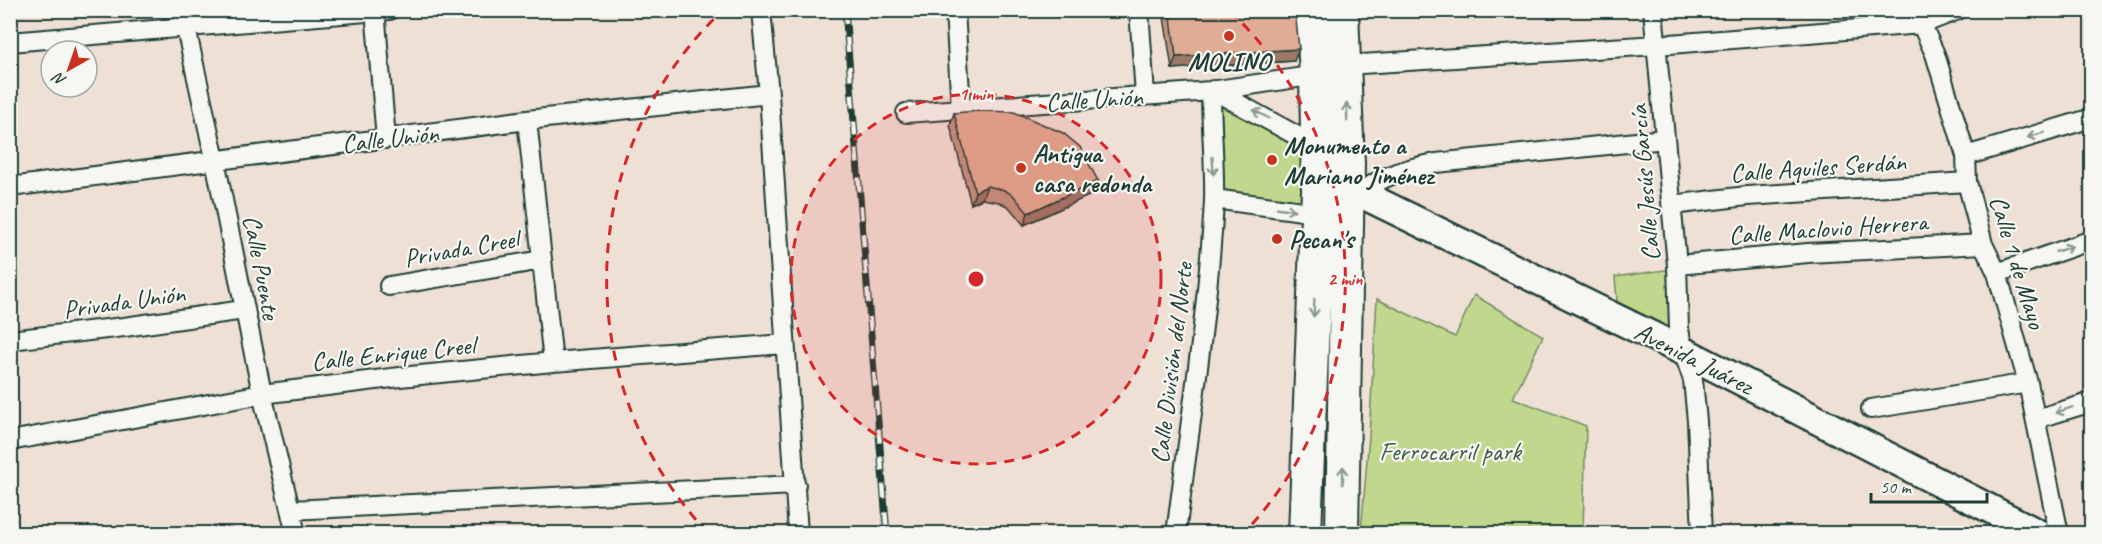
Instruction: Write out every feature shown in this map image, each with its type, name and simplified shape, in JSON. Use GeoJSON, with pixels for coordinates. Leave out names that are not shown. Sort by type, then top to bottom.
{"type":"FeatureCollection","features":[{"type":"Feature","properties":{"kind":"highway"},"geometry":{"type":"LineString","coordinates":[[1305,534],[1344,194],[1317,160],[1316,75],[1312,10]]}},
{"type":"Feature","properties":{"kind":"highway"},"geometry":{"type":"LineString","coordinates":[[1342,10],[1346,64],[1342,534]]}},
{"type":"Feature","properties":{"kind":"main road","name":"Avenida Juárez"},"geometry":{"type":"LineString","coordinates":[[1344,194],[1683,351],[2039,534]]}},
{"type":"Feature","properties":{"kind":"street","name":"Calle Puente"},"geometry":{"type":"LineString","coordinates":[[182,10],[262,394],[296,534]]}},
{"type":"Feature","properties":{"kind":"street"},"geometry":{"type":"LineString","coordinates":[[761,10],[769,94],[798,534]]}},
{"type":"Feature","properties":{"kind":"street"},"geometry":{"type":"LineString","coordinates":[[955,10],[961,109]]}},
{"type":"Feature","properties":{"kind":"street"},"geometry":{"type":"LineString","coordinates":[[1138,10],[1145,95]]}},
{"type":"Feature","properties":{"kind":"street","name":"Calle Jesús García"},"geometry":{"type":"LineString","coordinates":[[1653,10],[1677,265],[1679,328],[1683,351],[1693,380],[1696,409],[1702,534]]}},
{"type":"Feature","properties":{"kind":"street"},"geometry":{"type":"LineString","coordinates":[[1346,64],[1657,45],[1919,17],[1958,10]]}},
{"type":"Feature","properties":{"kind":"street"},"geometry":{"type":"LineString","coordinates":[[10,42],[380,11],[386,139]]}},
{"type":"Feature","properties":{"kind":"street","name":"Calle 1 de Mayo"},"geometry":{"type":"LineString","coordinates":[[1919,17],[1935,54],[1966,156],[1967,182],[1983,244],[1997,273],[2028,383],[2059,534]]}},
{"type":"Feature","properties":{"kind":"street","name":"Calle Unión"},"geometry":{"type":"LineString","coordinates":[[906,113],[1212,90],[1316,75]]}},
{"type":"Feature","properties":{"kind":"street"},"geometry":{"type":"LineString","coordinates":[[1212,90],[1317,160],[1344,194]]}},
{"type":"Feature","properties":{"kind":"street"},"geometry":{"type":"LineString","coordinates":[[1212,90],[1214,199],[1344,194],[1389,174],[1427,165],[1665,139]]}},
{"type":"Feature","properties":{"kind":"street","name":"Calle Unión"},"geometry":{"type":"LineString","coordinates":[[10,187],[527,120],[769,94]]}},
{"type":"Feature","properties":{"kind":"street"},"geometry":{"type":"LineString","coordinates":[[1966,156],[2091,118]]}},
{"type":"Feature","properties":{"kind":"street","name":"Privada Creel"},"geometry":{"type":"LineString","coordinates":[[527,120],[553,362]]}},
{"type":"Feature","properties":{"kind":"street","name":"Calle Aquiles Serdán"},"geometry":{"type":"LineString","coordinates":[[1672,205],[1747,196],[1967,182]]}},
{"type":"Feature","properties":{"kind":"street","name":"Calle División del Norte"},"geometry":{"type":"LineString","coordinates":[[1176,534],[1202,339],[1214,199]]}},
{"type":"Feature","properties":{"kind":"street"},"geometry":{"type":"LineString","coordinates":[[1997,273],[2091,240]]}},
{"type":"Feature","properties":{"kind":"street","name":"Calle Maclovio Herrera"},"geometry":{"type":"LineString","coordinates":[[1677,265],[1808,253],[1983,244]]}},
{"type":"Feature","properties":{"kind":"street","name":"Privada Creel"},"geometry":{"type":"LineString","coordinates":[[389,286],[542,260]]}},
{"type":"Feature","properties":{"kind":"street","name":"Privada Unión"},"geometry":{"type":"LineString","coordinates":[[10,340],[244,310]]}},
{"type":"Feature","properties":{"kind":"street","name":"Calle Enrique Creel"},"geometry":{"type":"LineString","coordinates":[[10,441],[262,394],[400,377],[553,362],[785,344]]}},
{"type":"Feature","properties":{"kind":"street"},"geometry":{"type":"LineString","coordinates":[[1871,409],[2028,383]]}},
{"type":"Feature","properties":{"kind":"street"},"geometry":{"type":"LineString","coordinates":[[2036,419],[2091,402]]}},
{"type":"Feature","properties":{"kind":"street"},"geometry":{"type":"LineString","coordinates":[[291,510],[796,485]]}},
{"type":"Feature","properties":{"kind":"green space"},"geometry":{"type":"Polygon","coordinates":[[[1215,94],[1302,149],[1311,208],[1218,195],[1215,94]]]}},
{"type":"Feature","properties":{"kind":"green space"},"geometry":{"type":"Polygon","coordinates":[[[1672,269],[1677,343],[1618,313],[1615,277],[1672,269]]]}},
{"type":"Feature","properties":{"kind":"green space","name":"Ferrocarril park"},"geometry":{"type":"Polygon","coordinates":[[[1474,295],[1543,336],[1513,398],[1586,426],[1583,532],[1510,530],[1509,534],[1361,533],[1377,299],[1455,337],[1474,295]]]}},
{"type":"Feature","properties":{"kind":"building","name":"MOLINO"},"geometry":{"type":"Polygon","coordinates":[[[1170,10],[1295,10],[1299,49],[1176,57],[1170,10]]]}},
{"type":"Feature","properties":{"kind":"building","name":"Antigua casa redonda"},"geometry":{"type":"Polygon","coordinates":[[[1014,112],[1063,133],[1080,147],[1098,181],[1028,213],[1013,195],[1004,190],[987,186],[975,192],[954,113],[1014,112]]]}},
{"type":"Feature","properties":{"kind":"railway"},"geometry":{"type":"LineString","coordinates":[[845,10],[887,534]]}},
{"type":"Feature","properties":{"kind":"place","name":"MOLINO"},"geometry":{"type":"Point","coordinates":[1229,36]}},
{"type":"Feature","properties":{"kind":"place","name":"Monumento a Mariano Jiménez"},"geometry":{"type":"Point","coordinates":[1272,160]}},
{"type":"Feature","properties":{"kind":"place","name":"Antigua casa redonda"},"geometry":{"type":"Point","coordinates":[1021,168]}},
{"type":"Feature","properties":{"kind":"place","name":"Pecan's"},"geometry":{"type":"Point","coordinates":[1277,239]}}]}
